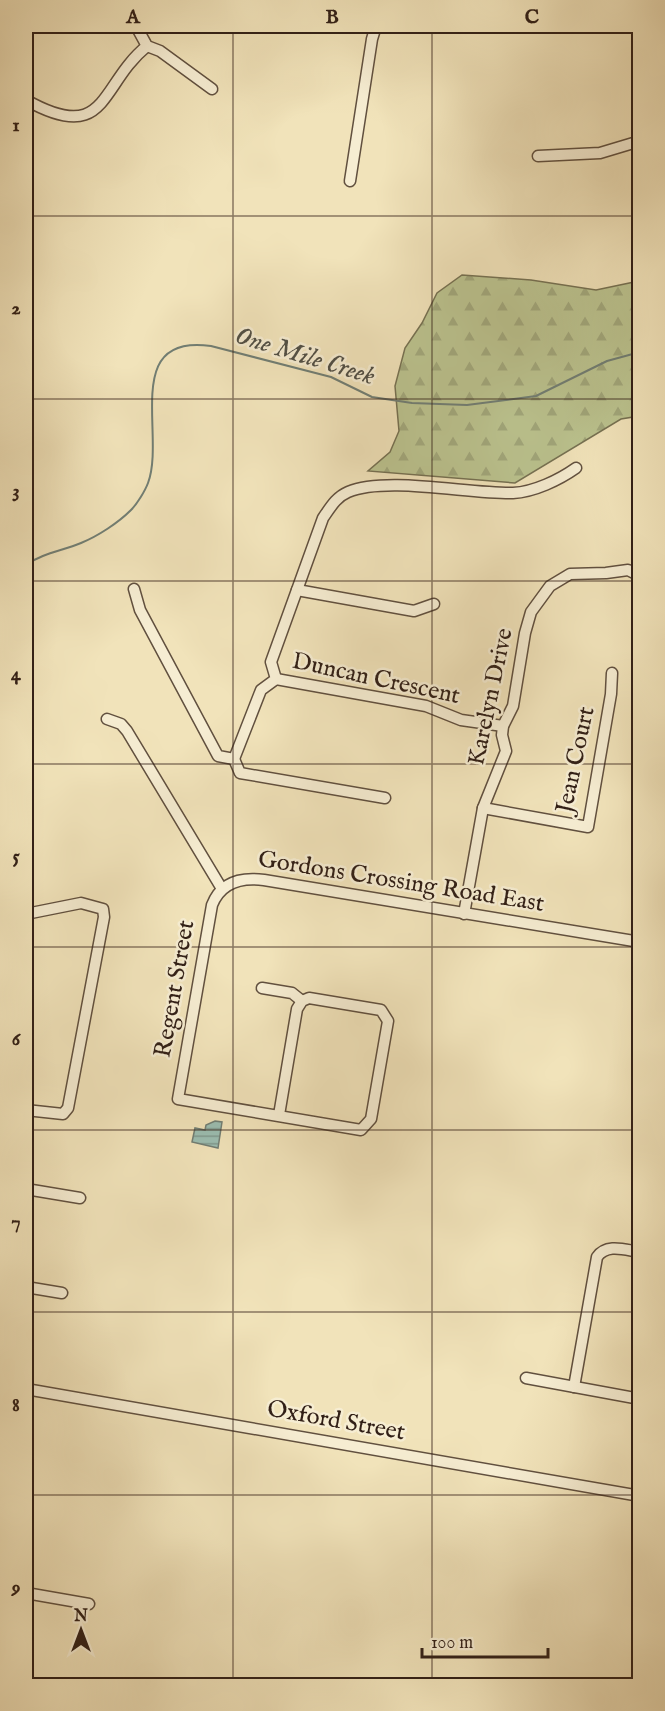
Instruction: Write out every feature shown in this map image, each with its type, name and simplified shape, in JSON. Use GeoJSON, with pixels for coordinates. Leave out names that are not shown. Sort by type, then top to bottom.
{"type":"FeatureCollection","features":[{"type":"Feature","properties":{"kind":"street"},"geometry":{"type":"LineString","coordinates":[[136,26],[147,46],[160,51],[212,89]]}},
{"type":"Feature","properties":{"kind":"street"},"geometry":{"type":"LineString","coordinates":[[350,181],[376,26]]}},
{"type":"Feature","properties":{"kind":"street"},"geometry":{"type":"LineString","coordinates":[[26,100],[57,116],[70,117],[90,112],[104,101],[147,46]]}},
{"type":"Feature","properties":{"kind":"street"},"geometry":{"type":"LineString","coordinates":[[538,156],[600,153],[639,141]]}},
{"type":"Feature","properties":{"kind":"street"},"geometry":{"type":"LineString","coordinates":[[385,798],[240,773],[234,759],[261,690],[276,679],[272,662],[323,518],[333,503],[346,493],[372,486],[515,493],[559,480],[576,468]]}},
{"type":"Feature","properties":{"kind":"street","name":"Karelyn Drive"},"geometry":{"type":"LineString","coordinates":[[464,914],[483,808],[506,751],[502,735],[503,726],[513,706],[525,633],[531,612],[550,586],[570,574],[628,570],[639,576]]}},
{"type":"Feature","properties":{"kind":"street"},"geometry":{"type":"LineString","coordinates":[[134,589],[140,609],[218,756],[234,759]]}},
{"type":"Feature","properties":{"kind":"street"},"geometry":{"type":"LineString","coordinates":[[297,590],[414,611],[434,604]]}},
{"type":"Feature","properties":{"kind":"street","name":"Jean Court"},"geometry":{"type":"LineString","coordinates":[[483,808],[588,827],[611,694],[612,673]]}},
{"type":"Feature","properties":{"kind":"street","name":"Duncan Crescent"},"geometry":{"type":"LineString","coordinates":[[276,679],[426,706],[461,720],[503,726]]}},
{"type":"Feature","properties":{"kind":"street"},"geometry":{"type":"LineString","coordinates":[[107,719],[121,724],[127,731],[222,889]]}},
{"type":"Feature","properties":{"kind":"street","name":"Gordons Crossing Road East"},"geometry":{"type":"LineString","coordinates":[[222,889],[237,880],[255,879],[639,942]]}},
{"type":"Feature","properties":{"kind":"street","name":"Regent Street"},"geometry":{"type":"LineString","coordinates":[[222,889],[214,899],[210,912],[178,1099],[279,1115]]}},
{"type":"Feature","properties":{"kind":"street"},"geometry":{"type":"LineString","coordinates":[[26,914],[81,903],[103,909],[104,917],[68,1108],[63,1114],[54,1115],[26,1110]]}},
{"type":"Feature","properties":{"kind":"street"},"geometry":{"type":"LineString","coordinates":[[262,988],[292,993],[302,1001]]}},
{"type":"Feature","properties":{"kind":"street"},"geometry":{"type":"LineString","coordinates":[[309,998],[381,1010],[387,1017],[388,1025],[372,1119],[367,1127],[358,1130],[279,1115],[298,1006],[302,1001],[309,998]]}},
{"type":"Feature","properties":{"kind":"street"},"geometry":{"type":"LineString","coordinates":[[26,1189],[80,1198]]}},
{"type":"Feature","properties":{"kind":"street"},"geometry":{"type":"LineString","coordinates":[[574,1387],[597,1257],[601,1252],[615,1248],[639,1252]]}},
{"type":"Feature","properties":{"kind":"street"},"geometry":{"type":"LineString","coordinates":[[26,1287],[62,1293]]}},
{"type":"Feature","properties":{"kind":"street"},"geometry":{"type":"LineString","coordinates":[[526,1378],[639,1399]]}},
{"type":"Feature","properties":{"kind":"street","name":"Oxford Street"},"geometry":{"type":"LineString","coordinates":[[26,1389],[639,1496]]}},
{"type":"Feature","properties":{"kind":"street"},"geometry":{"type":"LineString","coordinates":[[26,1593],[89,1604]]}},
{"type":"Feature","properties":{"kind":"green space"},"geometry":{"type":"Polygon","coordinates":[[[462,275],[531,280],[596,290],[639,281],[639,416],[621,419],[515,483],[368,471],[390,452],[399,431],[395,386],[405,348],[422,323],[437,293],[462,275]]]}},
{"type":"Feature","properties":{"kind":"water"},"geometry":{"type":"Polygon","coordinates":[[[215,1121],[222,1122],[218,1148],[192,1142],[195,1128],[205,1130],[206,1125],[215,1121]]]}},
{"type":"Feature","properties":{"kind":"waterway","name":"One Mile Creek"},"geometry":{"type":"LineString","coordinates":[[26,565],[94,537],[120,520],[136,504],[148,483],[152,463],[152,392],[156,371],[166,355],[183,346],[211,346],[331,377],[372,397],[412,403],[467,405],[536,396],[607,361],[640,352]]}},
{"type":"Feature","properties":{"kind":"waterway","name":"One Mile Creek"},"geometry":{"type":"LineString","coordinates":[[26,633],[32,667],[26,690]]}}]}
